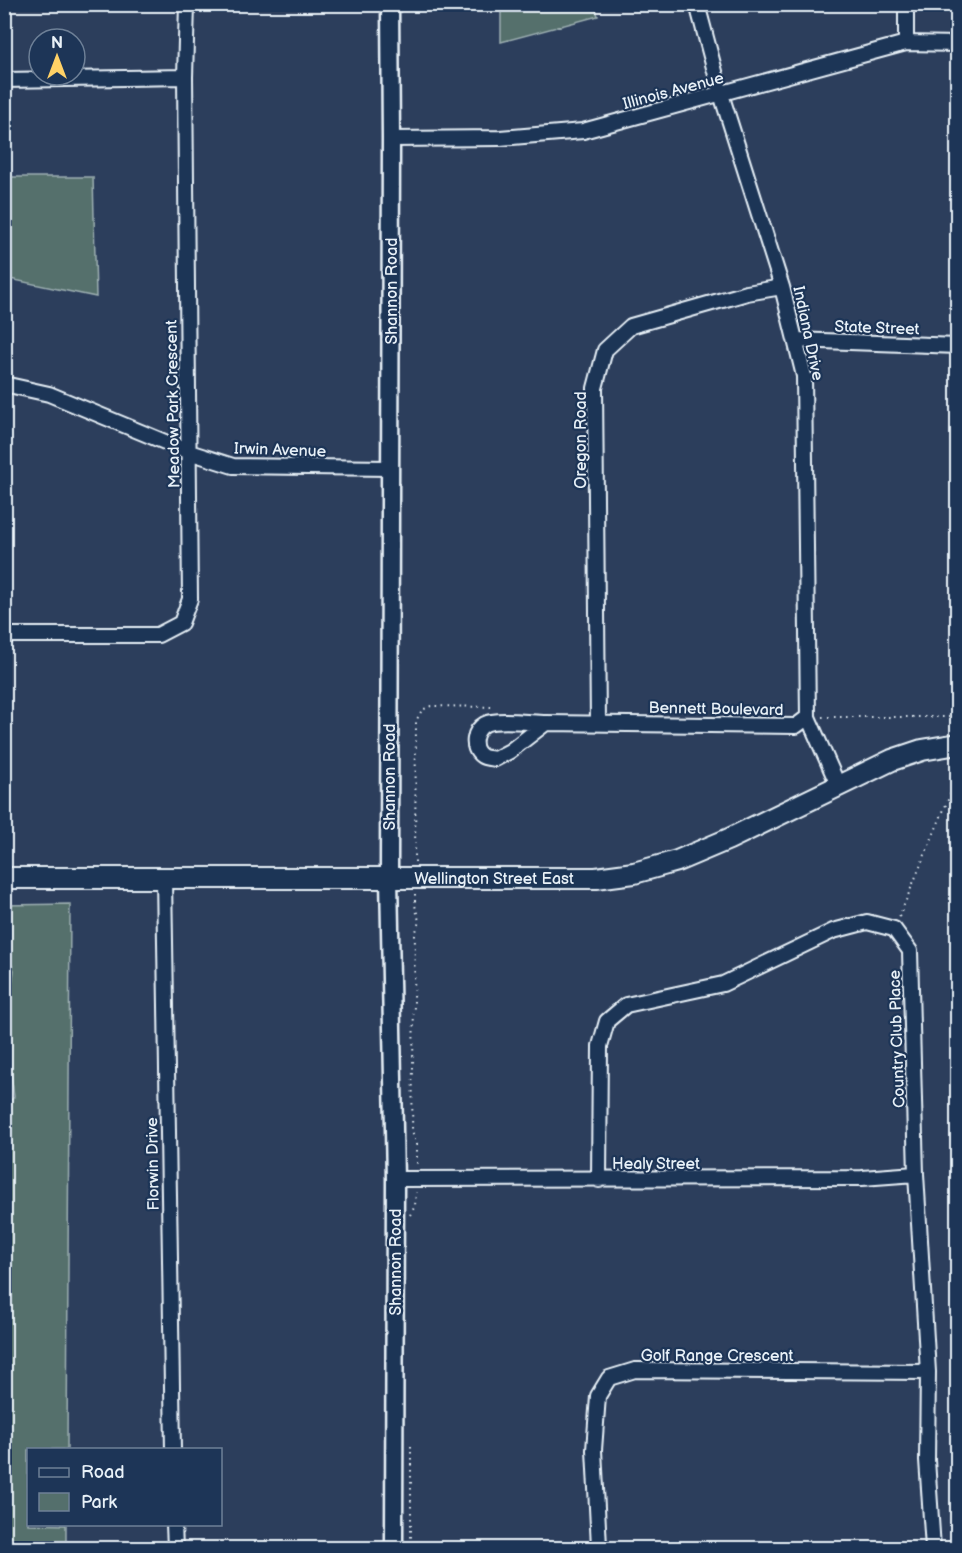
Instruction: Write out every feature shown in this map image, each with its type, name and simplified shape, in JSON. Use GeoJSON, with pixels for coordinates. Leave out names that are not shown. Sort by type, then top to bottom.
{"type":"FeatureCollection","features":[{"type":"Feature","properties":{"kind":"main road","name":"Wellington Street East"},"geometry":{"type":"LineString","coordinates":[[4,878],[596,878],[634,873],[676,861],[729,839],[892,760],[922,750],[957,744]]}},
{"type":"Feature","properties":{"kind":"street","name":"Meadow Park Crescent"},"geometry":{"type":"LineString","coordinates":[[4,634],[158,635],[181,623],[190,598],[185,77],[188,4]]}},
{"type":"Feature","properties":{"kind":"street","name":"Shannon Road"},"geometry":{"type":"LineString","coordinates":[[390,4],[389,878],[395,1179],[394,1548]]}},
{"type":"Feature","properties":{"kind":"street","name":"Indiana Drive"},"geometry":{"type":"LineString","coordinates":[[697,4],[721,94],[782,288],[804,376],[808,717]]}},
{"type":"Feature","properties":{"kind":"street"},"geometry":{"type":"LineString","coordinates":[[906,4],[906,43]]}},
{"type":"Feature","properties":{"kind":"street","name":"Illinois Avenue"},"geometry":{"type":"LineString","coordinates":[[391,139],[500,138],[583,131],[906,43],[957,45]]}},
{"type":"Feature","properties":{"kind":"street"},"geometry":{"type":"LineString","coordinates":[[4,80],[185,77]]}},
{"type":"Feature","properties":{"kind":"street","name":"Oregon Road"},"geometry":{"type":"LineString","coordinates":[[598,723],[595,388],[605,350],[631,326],[747,293],[782,288]]}},
{"type":"Feature","properties":{"kind":"street","name":"State Street"},"geometry":{"type":"LineString","coordinates":[[795,340],[957,346]]}},
{"type":"Feature","properties":{"kind":"street","name":"Irwin Avenue"},"geometry":{"type":"LineString","coordinates":[[4,384],[49,394],[189,452],[234,466],[390,468]]}},
{"type":"Feature","properties":{"kind":"street"},"geometry":{"type":"LineString","coordinates":[[808,717],[838,785]]}},
{"type":"Feature","properties":{"kind":"street","name":"Bennett Boulevard"},"geometry":{"type":"LineString","coordinates":[[546,723],[510,751],[495,759],[482,756],[477,750],[474,739],[477,731],[484,724],[494,722],[796,726],[808,717]]}},
{"type":"Feature","properties":{"kind":"street","name":"Florwin Drive"},"geometry":{"type":"LineString","coordinates":[[164,878],[173,1448]]}},
{"type":"Feature","properties":{"kind":"street"},"geometry":{"type":"LineString","coordinates":[[599,1180],[600,1046],[607,1021],[626,1005],[723,984],[833,931],[867,922],[894,929]]}},
{"type":"Feature","properties":{"kind":"street","name":"Country Club Place"},"geometry":{"type":"LineString","coordinates":[[894,929],[910,951],[916,1174],[928,1372],[927,1460],[933,1548]]}},
{"type":"Feature","properties":{"kind":"street","name":"Healy Street"},"geometry":{"type":"LineString","coordinates":[[395,1179],[862,1178],[916,1174]]}},
{"type":"Feature","properties":{"kind":"street","name":"Golf Range Crescent"},"geometry":{"type":"LineString","coordinates":[[602,1548],[599,1546],[594,1450],[598,1396],[609,1378],[634,1370],[928,1372]]}},
{"type":"Feature","properties":{"kind":"street"},"geometry":{"type":"LineString","coordinates":[[174,1526],[175,1548]]}},
{"type":"Feature","properties":{"kind":"path"},"geometry":{"type":"LineString","coordinates":[[411,1214],[415,1206],[417,1179],[417,1144],[412,1131],[415,935],[419,921],[415,905],[416,721],[422,710],[431,705],[502,707]]}},
{"type":"Feature","properties":{"kind":"path"},"geometry":{"type":"LineString","coordinates":[[808,717],[957,717]]}},
{"type":"Feature","properties":{"kind":"path"},"geometry":{"type":"LineString","coordinates":[[894,929],[957,776]]}},
{"type":"Feature","properties":{"kind":"path"},"geometry":{"type":"LineString","coordinates":[[411,1441],[411,1548]]}},
{"type":"Feature","properties":{"kind":"green space"},"geometry":{"type":"Polygon","coordinates":[[[501,5],[595,5],[598,16],[501,42],[501,5]]]}},
{"type":"Feature","properties":{"kind":"green space"},"geometry":{"type":"Polygon","coordinates":[[[5,177],[93,177],[96,297],[5,278],[5,177]]]}},
{"type":"Feature","properties":{"kind":"green space"},"geometry":{"type":"Polygon","coordinates":[[[70,904],[67,1448],[27,1448],[27,1526],[66,1526],[66,1548],[5,1548],[4,1107],[14,1097],[6,1035],[14,970],[5,950],[5,905],[70,904]]]}}]}
